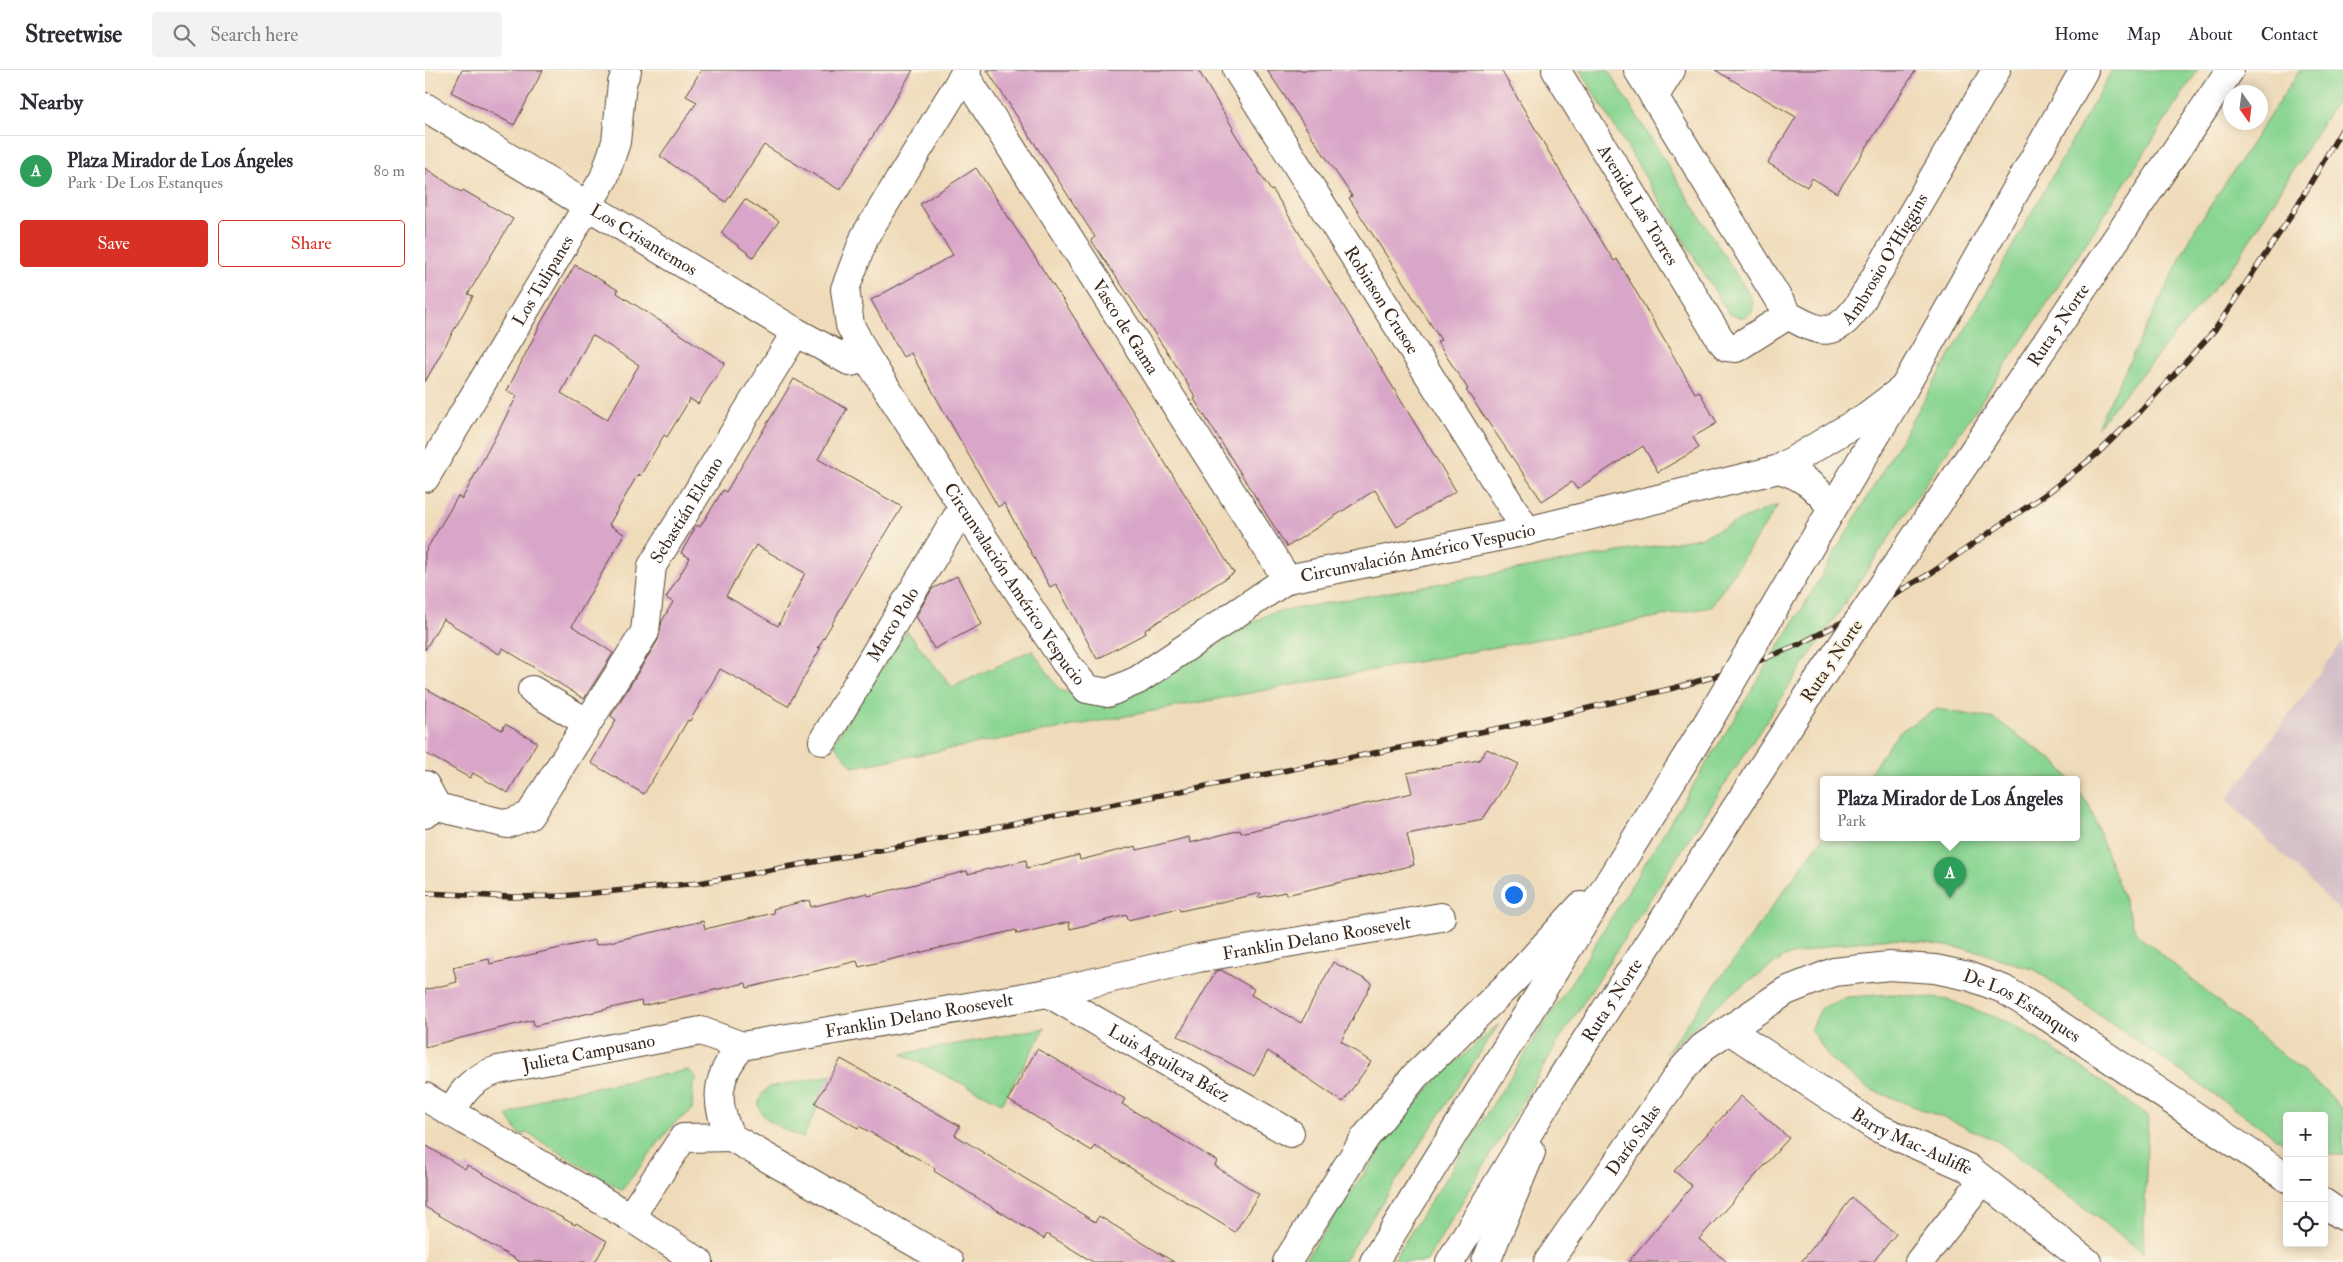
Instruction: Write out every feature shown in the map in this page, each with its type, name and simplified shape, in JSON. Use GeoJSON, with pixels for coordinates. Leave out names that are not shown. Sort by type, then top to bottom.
{"type":"FeatureCollection","features":[{"type":"Feature","properties":{"kind":"main road","name":"Los Tulipanes"},"geometry":{"type":"LineString","coordinates":[[425,478],[589,205],[611,163],[616,142],[622,83],[627,70]]}},
{"type":"Feature","properties":{"kind":"main road","name":"Robinson Crusoe"},"geometry":{"type":"LineString","coordinates":[[1237,70],[1527,531]]}},
{"type":"Feature","properties":{"kind":"main road","name":"Avenida Las Torres"},"geometry":{"type":"LineString","coordinates":[[1556,70],[1720,340],[1727,347],[1736,348],[1788,315]]}},
{"type":"Feature","properties":{"kind":"main road"},"geometry":{"type":"LineString","coordinates":[[1638,70],[1788,315]]}},
{"type":"Feature","properties":{"kind":"main road"},"geometry":{"type":"LineString","coordinates":[[1654,97],[1671,70]]}},
{"type":"Feature","properties":{"kind":"main road","name":"Ambrosio O'Higgins"},"geometry":{"type":"LineString","coordinates":[[1788,315],[1809,328],[1827,331],[1841,326],[1851,316],[1996,70]]}},
{"type":"Feature","properties":{"kind":"main road"},"geometry":{"type":"LineString","coordinates":[[1374,1262],[1708,722],[1904,388],[2084,70]]}},
{"type":"Feature","properties":{"kind":"main road","name":"Ruta 5 Norte"},"geometry":{"type":"LineString","coordinates":[[1450,1262],[1561,1080],[1816,684],[2230,70]]}},
{"type":"Feature","properties":{"kind":"main road","name":"Circunvalación Américo Vespucio"},"geometry":{"type":"LineString","coordinates":[[966,72],[865,236],[845,289],[850,325],[867,358],[963,507],[1065,662],[1087,688],[1108,693],[1138,680],[1287,579],[1527,531],[1779,469],[1867,416],[1904,388]]}},
{"type":"Feature","properties":{"kind":"main road","name":"Vasco de Gama"},"geometry":{"type":"LineString","coordinates":[[966,72],[1287,579]]}},
{"type":"Feature","properties":{"kind":"main road","name":"Los Crisantemos"},"geometry":{"type":"LineString","coordinates":[[425,106],[797,332],[851,362],[867,358]]}},
{"type":"Feature","properties":{"kind":"main road","name":"Sebastián Elcano"},"geometry":{"type":"LineString","coordinates":[[429,802],[507,824],[529,816],[586,722],[645,632],[652,566],[797,332]]}},
{"type":"Feature","properties":{"kind":"main road"},"geometry":{"type":"LineString","coordinates":[[1779,469],[1795,474],[1809,482],[1822,494],[1832,509]]}},
{"type":"Feature","properties":{"kind":"main road","name":"Marco Polo"},"geometry":{"type":"LineString","coordinates":[[823,741],[963,507]]}},
{"type":"Feature","properties":{"kind":"main road"},"geometry":{"type":"LineString","coordinates":[[532,690],[586,722]]}},
{"type":"Feature","properties":{"kind":"main road"},"geometry":{"type":"LineString","coordinates":[[1287,1262],[1365,1138],[1415,1076],[1515,978],[1631,848]]}},
{"type":"Feature","properties":{"kind":"main road","name":"Franklin Delano Roosevelt"},"geometry":{"type":"LineString","coordinates":[[742,1046],[1047,993],[1198,958],[1441,918]]}},
{"type":"Feature","properties":{"kind":"main road","name":"De Los Estanques"},"geometry":{"type":"LineString","coordinates":[[1729,1030],[1786,991],[1834,972],[1889,966],[1935,969],[1968,976],[2003,989],[2039,1011],[2283,1175]]}},
{"type":"Feature","properties":{"kind":"main road","name":"Luis Aguilera Báez"},"geometry":{"type":"LineString","coordinates":[[1047,993],[1289,1134]]}},
{"type":"Feature","properties":{"kind":"main road","name":"Barry Mac-Auliffe"},"geometry":{"type":"LineString","coordinates":[[1729,1030],[1876,1126],[1968,1168],[2087,1262]]}},
{"type":"Feature","properties":{"kind":"main road","name":"Darío Salas"},"geometry":{"type":"LineString","coordinates":[[1548,1262],[1681,1071],[1703,1047],[1729,1030]]}},
{"type":"Feature","properties":{"kind":"main road","name":"Julieta Campusano"},"geometry":{"type":"LineString","coordinates":[[452,1111],[459,1096],[470,1083],[483,1074],[498,1070],[701,1031],[742,1046]]}},
{"type":"Feature","properties":{"kind":"main road"},"geometry":{"type":"LineString","coordinates":[[742,1046],[731,1058],[719,1088],[719,1104],[723,1121],[731,1136],[949,1262]]}},
{"type":"Feature","properties":{"kind":"main road"},"geometry":{"type":"LineString","coordinates":[[1486,1262],[1561,1080]]}},
{"type":"Feature","properties":{"kind":"main road"},"geometry":{"type":"LineString","coordinates":[[425,1097],[452,1111],[629,1217],[699,1262]]}},
{"type":"Feature","properties":{"kind":"main road"},"geometry":{"type":"LineString","coordinates":[[629,1217],[683,1138],[731,1136]]}},
{"type":"Feature","properties":{"kind":"main road"},"geometry":{"type":"LineString","coordinates":[[1919,1262],[1983,1180]]}},
{"type":"Feature","properties":{"kind":"main road"},"geometry":{"type":"LineString","coordinates":[[2328,1206],[2343,1216]]}},
{"type":"Feature","properties":{"kind":"shaded area"},"geometry":{"type":"Polygon","coordinates":[[[2343,641],[2343,914],[2227,800],[2343,641]]]}},
{"type":"Feature","properties":{"kind":"green space"},"geometry":{"type":"Polygon","coordinates":[[[1580,70],[1608,70],[1753,301],[1752,312],[1741,317],[1729,314],[1580,70]]]}},
{"type":"Feature","properties":{"kind":"green space"},"geometry":{"type":"Polygon","coordinates":[[[2112,70],[2198,70],[2044,308],[1793,680],[1627,934],[1555,1047],[1426,1262],[1392,1262],[1586,959],[1805,604],[1987,292],[2112,70]]]}},
{"type":"Feature","properties":{"kind":"green space"},"geometry":{"type":"Polygon","coordinates":[[[2300,70],[2343,70],[2343,90],[2236,262],[2097,427],[2195,229],[2260,130],[2268,130],[2268,118],[2300,70]]]}},
{"type":"Feature","properties":{"kind":"green space"},"geometry":{"type":"Polygon","coordinates":[[[1779,504],[1711,607],[853,767],[833,743],[907,631],[952,687],[1032,650],[1059,689],[1092,703],[1111,704],[1270,613],[1699,538],[1779,504]]]}},
{"type":"Feature","properties":{"kind":"green space"},"geometry":{"type":"Polygon","coordinates":[[[1937,709],[1995,719],[2058,764],[2067,776],[1867,776],[1899,732],[1937,709]]]}},
{"type":"Feature","properties":{"kind":"green space"},"geometry":{"type":"Polygon","coordinates":[[[2080,793],[2089,805],[2136,933],[2328,1093],[2343,1111],[2343,1155],[2328,1155],[2328,1112],[2283,1112],[2283,1142],[2035,970],[1974,950],[1890,938],[1837,944],[1784,957],[1725,998],[1665,1054],[1820,841],[2080,841],[2080,793]]]}},
{"type":"Feature","properties":{"kind":"green space"},"geometry":{"type":"Polygon","coordinates":[[[1895,994],[1949,1000],[2013,1024],[2087,1071],[2148,1116],[2143,1253],[1999,1142],[1867,1088],[1830,1059],[1811,1030],[1821,1008],[1848,997],[1895,994]]]}},
{"type":"Feature","properties":{"kind":"green space"},"geometry":{"type":"Polygon","coordinates":[[[1499,1024],[1343,1262],[1303,1262],[1392,1133],[1440,1076],[1499,1024]]]}},
{"type":"Feature","properties":{"kind":"green space"},"geometry":{"type":"Polygon","coordinates":[[[1045,1028],[1002,1103],[902,1054],[1045,1028]]]}},
{"type":"Feature","properties":{"kind":"green space"},"geometry":{"type":"Polygon","coordinates":[[[688,1070],[698,1079],[693,1083],[692,1110],[673,1124],[622,1190],[527,1133],[520,1135],[507,1116],[548,1096],[688,1070]]]}},
{"type":"Feature","properties":{"kind":"green space"},"geometry":{"type":"Polygon","coordinates":[[[833,1075],[803,1138],[776,1125],[761,1112],[759,1105],[761,1097],[769,1087],[833,1075]]]}},
{"type":"Feature","properties":{"kind":"building"},"geometry":{"type":"Polygon","coordinates":[[[462,70],[543,70],[514,125],[451,92],[462,70]]]}},
{"type":"Feature","properties":{"kind":"building"},"geometry":{"type":"Polygon","coordinates":[[[701,70],[913,70],[840,190],[764,145],[726,202],[660,156],[697,102],[686,96],[701,70]]]}},
{"type":"Feature","properties":{"kind":"building"},"geometry":{"type":"Polygon","coordinates":[[[987,70],[1198,70],[1232,129],[1271,191],[1273,190],[1456,491],[1397,527],[1375,490],[1287,547],[1194,399],[1196,398],[1174,362],[1091,240],[1095,237],[987,70]]]}},
{"type":"Feature","properties":{"kind":"building"},"geometry":{"type":"Polygon","coordinates":[[[1267,70],[1501,70],[1585,214],[1614,261],[1617,259],[1695,393],[1699,391],[1717,423],[1693,437],[1699,448],[1658,472],[1643,446],[1577,489],[1572,482],[1542,501],[1466,390],[1468,389],[1437,342],[1441,340],[1349,198],[1352,196],[1267,70]]]}},
{"type":"Feature","properties":{"kind":"building"},"geometry":{"type":"Polygon","coordinates":[[[1715,70],[1916,70],[1837,193],[1812,178],[1807,187],[1768,163],[1796,117],[1715,70]]]}},
{"type":"Feature","properties":{"kind":"building"},"geometry":{"type":"Polygon","coordinates":[[[425,168],[461,192],[463,190],[513,219],[468,294],[473,296],[425,382],[425,168]]]}},
{"type":"Feature","properties":{"kind":"building"},"geometry":{"type":"Polygon","coordinates":[[[976,168],[1072,314],[1234,573],[1145,630],[1146,633],[1097,659],[1056,584],[1050,587],[1004,503],[998,507],[911,353],[903,357],[871,300],[953,255],[920,204],[976,168]]]}},
{"type":"Feature","properties":{"kind":"building"},"geometry":{"type":"Polygon","coordinates":[[[745,199],[779,221],[753,257],[721,233],[745,199]]]}},
{"type":"Feature","properties":{"kind":"building"},"geometry":{"type":"Polygon","coordinates":[[[575,265],[618,290],[617,293],[725,363],[698,404],[690,399],[667,437],[664,435],[640,476],[638,474],[609,525],[624,534],[572,626],[613,653],[584,699],[503,648],[499,654],[443,619],[425,650],[425,552],[458,496],[462,499],[517,396],[507,391],[542,321],[575,265]],[[592,335],[561,393],[607,420],[639,365],[592,335]]]}},
{"type":"Feature","properties":{"kind":"building"},"geometry":{"type":"Polygon","coordinates":[[[794,379],[847,409],[818,459],[902,507],[878,544],[818,648],[821,647],[788,706],[720,669],[644,794],[591,763],[616,720],[611,716],[658,640],[662,621],[673,602],[666,598],[690,558],[681,553],[697,525],[700,527],[723,490],[726,492],[794,379]],[[756,545],[726,596],[778,626],[805,573],[756,545]]]}},
{"type":"Feature","properties":{"kind":"building"},"geometry":{"type":"Polygon","coordinates":[[[957,576],[982,624],[934,649],[916,616],[932,589],[957,576]]]}},
{"type":"Feature","properties":{"kind":"building"},"geometry":{"type":"Polygon","coordinates":[[[425,688],[502,730],[505,724],[537,742],[508,793],[473,773],[470,778],[425,753],[425,688]]]}},
{"type":"Feature","properties":{"kind":"building"},"geometry":{"type":"Polygon","coordinates":[[[1487,749],[1519,764],[1483,819],[1407,834],[1414,865],[1286,895],[1285,892],[1258,898],[1261,893],[1180,911],[1179,908],[1128,920],[1127,915],[1070,929],[1069,922],[1017,934],[1016,930],[859,967],[857,961],[747,988],[746,983],[642,1006],[641,1001],[534,1026],[533,1020],[425,1047],[425,990],[457,982],[453,967],[489,959],[490,964],[595,940],[596,945],[703,921],[705,929],[774,913],[773,909],[809,900],[811,907],[867,893],[868,896],[967,871],[968,874],[1026,860],[1027,868],[1079,855],[1080,860],[1136,846],[1137,850],[1189,837],[1190,843],[1240,830],[1241,833],[1412,793],[1407,773],[1479,760],[1487,749]]]}},
{"type":"Feature","properties":{"kind":"building"},"geometry":{"type":"Polygon","coordinates":[[[1333,962],[1372,983],[1341,1041],[1371,1062],[1343,1102],[1268,1051],[1254,1076],[1178,1036],[1216,971],[1221,970],[1254,989],[1251,995],[1301,1023],[1333,962]]]}},
{"type":"Feature","properties":{"kind":"building"},"geometry":{"type":"Polygon","coordinates":[[[1037,1049],[1125,1099],[1122,1104],[1217,1161],[1215,1166],[1259,1194],[1235,1232],[1095,1146],[1092,1151],[1008,1100],[1037,1049]]]}},
{"type":"Feature","properties":{"kind":"building"},"geometry":{"type":"Polygon","coordinates":[[[841,1059],[960,1126],[955,1135],[1095,1222],[1099,1216],[1174,1262],[1093,1262],[1047,1234],[1044,1239],[934,1171],[935,1168],[859,1126],[858,1128],[815,1103],[841,1059]]]}},
{"type":"Feature","properties":{"kind":"building"},"geometry":{"type":"Polygon","coordinates":[[[1741,1096],[1789,1138],[1699,1239],[1727,1262],[1628,1262],[1692,1186],[1674,1171],[1741,1096]]]}},
{"type":"Feature","properties":{"kind":"building"},"geometry":{"type":"Polygon","coordinates":[[[425,1145],[465,1169],[467,1165],[607,1241],[595,1262],[520,1262],[425,1207],[425,1145]]]}},
{"type":"Feature","properties":{"kind":"building"},"geometry":{"type":"Polygon","coordinates":[[[1852,1198],[1896,1234],[1873,1262],[1801,1262],[1852,1198]]]}},
{"type":"Feature","properties":{"kind":"railway"},"geometry":{"type":"LineString","coordinates":[[425,893],[512,897],[562,896],[699,883],[907,845],[1516,725],[1674,688],[1734,671],[1800,644],[1881,602],[1931,573],[2050,491],[2097,454],[2140,412],[2214,331],[2291,216],[2343,128]]}},
{"type":"Feature","properties":{"kind":"place","name":"Plaza Mirador de Los Ángeles"},"geometry":{"type":"Point","coordinates":[1950,898]}}]}
